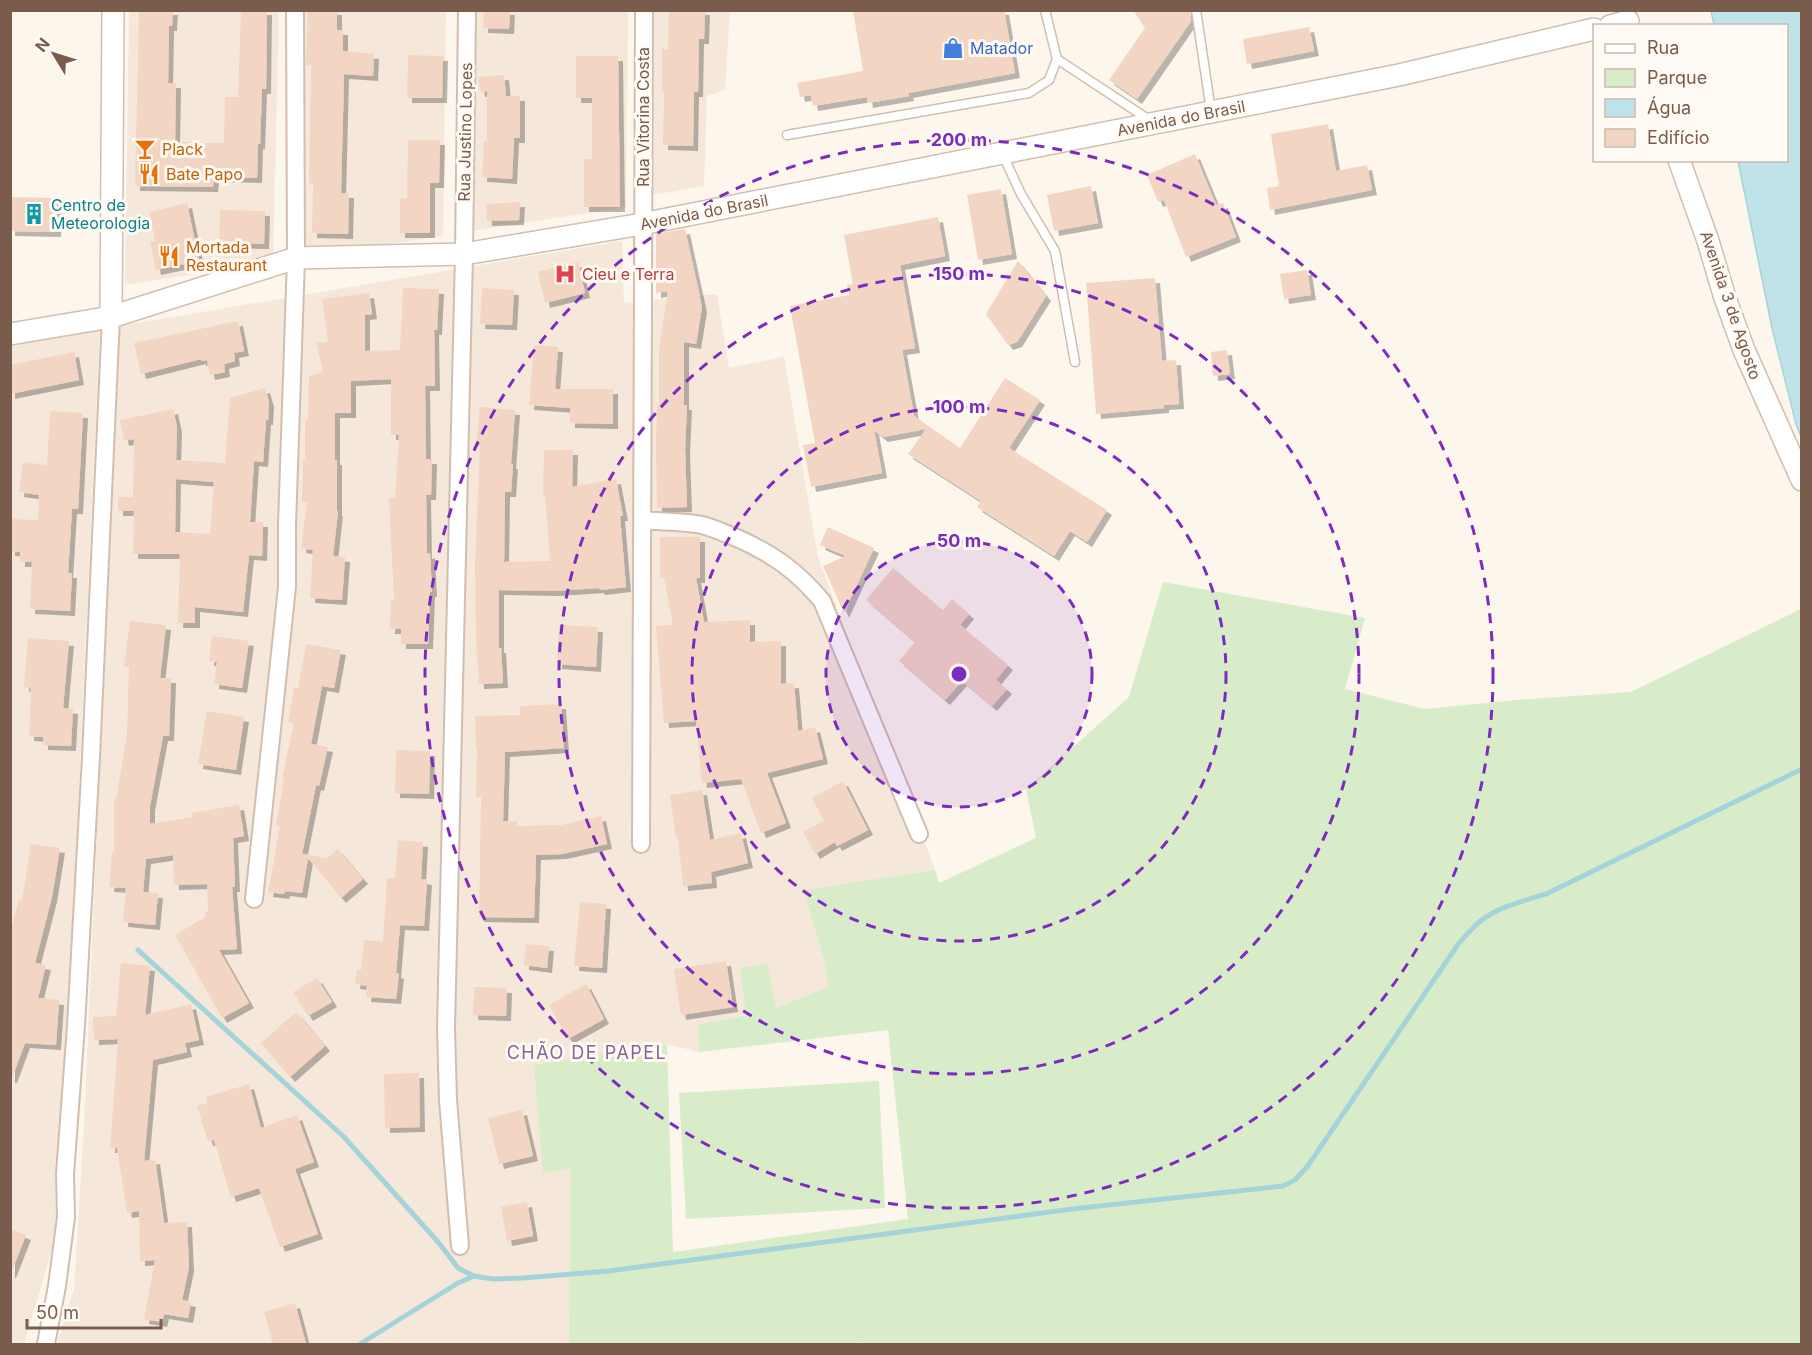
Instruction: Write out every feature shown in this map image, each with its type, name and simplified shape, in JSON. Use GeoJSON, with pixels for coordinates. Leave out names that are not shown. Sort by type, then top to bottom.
{"type":"FeatureCollection","features":[{"type":"Feature","properties":{"kind":"street"},"geometry":{"type":"LineString","coordinates":[[46,1344],[57,1286],[66,1217],[65,1174],[91,757],[111,317],[113,10]]}},
{"type":"Feature","properties":{"kind":"street"},"geometry":{"type":"LineString","coordinates":[[254,899],[287,587],[287,514],[296,258],[295,10]]}},
{"type":"Feature","properties":{"kind":"street","name":"Rua Justino Lopes"},"geometry":{"type":"LineString","coordinates":[[460,1246],[448,1100],[446,1028],[464,254],[467,10]]}},
{"type":"Feature","properties":{"kind":"street","name":"Rua Vitorina Costa"},"geometry":{"type":"LineString","coordinates":[[640,844],[644,10]]}},
{"type":"Feature","properties":{"kind":"street","name":"Avenida do Brasil"},"geometry":{"type":"LineString","coordinates":[[10,334],[111,317],[296,258],[464,254],[642,224],[1399,75],[1593,29]]}},
{"type":"Feature","properties":{"kind":"street","name":"Avenida 3 de Agosto"},"geometry":{"type":"LineString","coordinates":[[1680,162],[1744,350],[1802,480]]}},
{"type":"Feature","properties":{"kind":"street"},"geometry":{"type":"LineString","coordinates":[[642,520],[702,525],[763,550],[787,566],[822,601],[919,834]]}},
{"type":"Feature","properties":{"kind":"lane"},"geometry":{"type":"LineString","coordinates":[[787,135],[1029,93],[1048,80],[1057,59],[1045,10]]}},
{"type":"Feature","properties":{"kind":"lane"},"geometry":{"type":"LineString","coordinates":[[1196,10],[1211,112]]}},
{"type":"Feature","properties":{"kind":"lane"},"geometry":{"type":"LineString","coordinates":[[1057,59],[1154,123]]}},
{"type":"Feature","properties":{"kind":"lane"},"geometry":{"type":"LineString","coordinates":[[1002,153],[1022,194],[1055,251],[1075,362]]}},
{"type":"Feature","properties":{"kind":"shaded area"},"geometry":{"type":"Polygon","coordinates":[[[129,11],[279,11],[273,262],[125,285],[129,11]]]}},
{"type":"Feature","properties":{"kind":"shaded area"},"geometry":{"type":"Polygon","coordinates":[[[300,11],[446,11],[443,236],[296,258],[300,11]]]}},
{"type":"Feature","properties":{"kind":"shaded area"},"geometry":{"type":"Polygon","coordinates":[[[474,11],[628,11],[626,207],[472,231],[474,11]]]}},
{"type":"Feature","properties":{"kind":"shaded area"},"geometry":{"type":"Polygon","coordinates":[[[654,11],[730,11],[725,90],[707,96],[704,186],[653,195],[654,11]]]}},
{"type":"Feature","properties":{"kind":"shaded area"},"geometry":{"type":"Polygon","coordinates":[[[622,241],[624,303],[717,294],[729,368],[784,357],[818,557],[935,870],[803,890],[824,959],[828,987],[776,1008],[698,1025],[699,1052],[667,1044],[544,1174],[570,1169],[569,1344],[57,1344],[74,1289],[84,1126],[119,326],[622,241]]]}},
{"type":"Feature","properties":{"kind":"shaded area"},"geometry":{"type":"Polygon","coordinates":[[[100,328],[59,1227],[24,1344],[11,1344],[11,343],[100,328]]]}},
{"type":"Feature","properties":{"kind":"green space"},"geometry":{"type":"Polygon","coordinates":[[[1163,582],[1365,618],[1345,689],[1425,709],[1631,692],[1801,609],[1801,1344],[867,1344],[862,1342],[858,1344],[569,1344],[570,1169],[543,1174],[534,1065],[667,1044],[673,1252],[908,1219],[888,1030],[699,1052],[698,1025],[746,1015],[740,967],[768,964],[776,1008],[828,987],[824,959],[803,890],[935,870],[939,883],[1036,838],[1026,789],[1129,697],[1163,582]]]}},
{"type":"Feature","properties":{"kind":"green space"},"geometry":{"type":"Polygon","coordinates":[[[879,1081],[885,1208],[686,1219],[679,1093],[879,1081]]]}},
{"type":"Feature","properties":{"kind":"water"},"geometry":{"type":"Polygon","coordinates":[[[1711,11],[1801,11],[1801,437],[1772,328],[1738,162],[1788,162],[1788,24],[1714,24],[1711,11]]]}},
{"type":"Feature","properties":{"kind":"building"},"geometry":{"type":"Polygon","coordinates":[[[139,10],[173,10],[172,26],[169,26],[168,83],[176,83],[175,142],[224,143],[225,97],[238,97],[241,10],[267,10],[266,89],[262,89],[257,178],[214,177],[213,187],[135,186],[139,10]]]}},
{"type":"Feature","properties":{"kind":"building"},"geometry":{"type":"Polygon","coordinates":[[[308,10],[337,10],[337,30],[343,30],[343,51],[374,54],[373,76],[344,74],[341,193],[349,193],[348,234],[312,233],[313,184],[309,183],[311,65],[306,65],[308,10]]]}},
{"type":"Feature","properties":{"kind":"building"},"geometry":{"type":"Polygon","coordinates":[[[484,10],[510,10],[509,29],[483,28],[484,10]]]}},
{"type":"Feature","properties":{"kind":"building"},"geometry":{"type":"Polygon","coordinates":[[[669,10],[705,10],[704,39],[699,39],[698,92],[694,92],[693,146],[663,145],[662,49],[668,49],[669,10]]]}},
{"type":"Feature","properties":{"kind":"building"},"geometry":{"type":"Polygon","coordinates":[[[853,10],[1004,10],[1015,73],[868,103],[867,97],[813,106],[811,95],[800,97],[797,83],[863,71],[853,10]]]}},
{"type":"Feature","properties":{"kind":"building"},"geometry":{"type":"Polygon","coordinates":[[[1133,10],[1190,10],[1191,21],[1137,99],[1109,80],[1145,28],[1133,10]]]}},
{"type":"Feature","properties":{"kind":"building"},"geometry":{"type":"Polygon","coordinates":[[[1309,27],[1314,51],[1247,64],[1243,39],[1309,27]]]}},
{"type":"Feature","properties":{"kind":"building"},"geometry":{"type":"Polygon","coordinates":[[[408,55],[443,56],[442,98],[407,98],[408,55]]]}},
{"type":"Feature","properties":{"kind":"building"},"geometry":{"type":"Polygon","coordinates":[[[576,56],[618,56],[620,207],[584,207],[584,159],[592,159],[592,98],[576,98],[576,56]]]}},
{"type":"Feature","properties":{"kind":"building"},"geometry":{"type":"Polygon","coordinates":[[[504,75],[506,96],[520,96],[520,138],[514,138],[512,179],[482,177],[484,141],[487,142],[487,91],[480,92],[478,77],[504,75]]]}},
{"type":"Feature","properties":{"kind":"building"},"geometry":{"type":"Polygon","coordinates":[[[1328,124],[1336,171],[1367,165],[1372,190],[1270,210],[1267,188],[1279,186],[1271,134],[1328,124]]]}},
{"type":"Feature","properties":{"kind":"building"},"geometry":{"type":"Polygon","coordinates":[[[408,140],[440,140],[439,183],[430,183],[430,233],[400,233],[400,198],[407,198],[408,140]]]}},
{"type":"Feature","properties":{"kind":"building"},"geometry":{"type":"Polygon","coordinates":[[[1195,154],[1216,205],[1223,203],[1236,237],[1186,257],[1164,200],[1158,202],[1147,175],[1195,154]]]}},
{"type":"Feature","properties":{"kind":"building"},"geometry":{"type":"Polygon","coordinates":[[[1091,186],[1098,223],[1054,231],[1047,195],[1091,186]]]}},
{"type":"Feature","properties":{"kind":"building"},"geometry":{"type":"Polygon","coordinates":[[[1001,189],[1012,254],[978,260],[967,195],[1001,189]]]}},
{"type":"Feature","properties":{"kind":"building","name":"Centro de Meteorologia"},"geometry":{"type":"Polygon","coordinates":[[[10,197],[57,198],[56,232],[10,231],[10,197]]]}},
{"type":"Feature","properties":{"kind":"building"},"geometry":{"type":"Polygon","coordinates":[[[520,202],[519,220],[487,221],[486,204],[520,202]]]}},
{"type":"Feature","properties":{"kind":"building"},"geometry":{"type":"Polygon","coordinates":[[[187,203],[199,261],[156,270],[150,242],[155,241],[149,212],[187,203]]]}},
{"type":"Feature","properties":{"kind":"building"},"geometry":{"type":"Polygon","coordinates":[[[220,210],[265,211],[264,244],[219,243],[220,210]]]}},
{"type":"Feature","properties":{"kind":"building"},"geometry":{"type":"Polygon","coordinates":[[[938,217],[945,256],[900,265],[915,348],[902,350],[914,416],[960,448],[1005,378],[1040,400],[1009,448],[1107,510],[1087,542],[1070,531],[1054,556],[977,507],[981,501],[908,454],[926,429],[883,437],[874,430],[882,473],[811,487],[803,445],[815,443],[790,306],[849,295],[847,285],[853,284],[844,235],[938,217]]]}},
{"type":"Feature","properties":{"kind":"building"},"geometry":{"type":"Polygon","coordinates":[[[685,229],[702,307],[696,344],[684,342],[684,405],[687,405],[685,449],[687,507],[657,508],[659,350],[668,291],[656,293],[656,234],[685,229]]]}},
{"type":"Feature","properties":{"kind":"building"},"geometry":{"type":"Polygon","coordinates":[[[1018,261],[1046,296],[1017,342],[1008,345],[986,314],[1018,261]]]}},
{"type":"Feature","properties":{"kind":"building"},"geometry":{"type":"Polygon","coordinates":[[[578,262],[585,293],[545,303],[538,272],[578,262]]]}},
{"type":"Feature","properties":{"kind":"building"},"geometry":{"type":"Polygon","coordinates":[[[1307,270],[1311,295],[1284,299],[1280,274],[1307,270]]]}},
{"type":"Feature","properties":{"kind":"building"},"geometry":{"type":"Polygon","coordinates":[[[1155,278],[1162,361],[1176,360],[1179,404],[1164,405],[1164,408],[1096,414],[1086,283],[1155,278]]]}},
{"type":"Feature","properties":{"kind":"building"},"geometry":{"type":"Polygon","coordinates":[[[403,288],[439,289],[437,330],[434,330],[435,386],[425,386],[426,459],[432,459],[431,495],[426,495],[427,554],[430,553],[432,592],[430,592],[428,644],[401,644],[401,629],[390,629],[391,600],[394,600],[389,498],[395,498],[399,435],[391,435],[391,379],[351,381],[351,413],[335,413],[338,511],[333,556],[345,557],[342,600],[310,598],[313,550],[301,548],[307,502],[302,502],[309,376],[323,372],[316,342],[328,342],[322,299],[369,293],[372,314],[365,315],[365,351],[400,350],[403,288]]]}},
{"type":"Feature","properties":{"kind":"building"},"geometry":{"type":"Polygon","coordinates":[[[482,288],[514,290],[512,325],[480,324],[482,288]]]}},
{"type":"Feature","properties":{"kind":"building"},"geometry":{"type":"Polygon","coordinates":[[[238,321],[244,351],[234,353],[235,361],[224,364],[225,372],[210,375],[207,360],[201,361],[201,359],[141,374],[134,343],[238,321]]]}},
{"type":"Feature","properties":{"kind":"building"},"geometry":{"type":"Polygon","coordinates":[[[534,345],[558,347],[555,389],[613,389],[613,424],[570,423],[570,408],[529,405],[534,345]]]}},
{"type":"Feature","properties":{"kind":"building"},"geometry":{"type":"Polygon","coordinates":[[[1227,350],[1230,374],[1213,376],[1211,352],[1227,350]]]}},
{"type":"Feature","properties":{"kind":"building"},"geometry":{"type":"Polygon","coordinates":[[[74,352],[79,380],[10,394],[10,365],[74,352]]]}},
{"type":"Feature","properties":{"kind":"building"},"geometry":{"type":"Polygon","coordinates":[[[265,388],[269,402],[263,462],[254,461],[250,522],[263,522],[262,556],[249,555],[243,612],[195,607],[195,623],[178,623],[180,554],[133,554],[134,511],[118,511],[118,497],[133,497],[134,439],[124,441],[120,420],[173,409],[177,427],[176,460],[225,463],[230,398],[265,388]],[[176,479],[175,532],[210,534],[214,482],[176,479]]]}},
{"type":"Feature","properties":{"kind":"building"},"geometry":{"type":"Polygon","coordinates":[[[480,407],[515,410],[511,492],[505,492],[504,562],[550,561],[545,495],[543,495],[544,450],[573,450],[572,487],[616,479],[623,516],[620,516],[626,587],[600,590],[599,588],[554,591],[499,590],[499,648],[501,648],[503,683],[479,684],[475,566],[480,446],[476,446],[480,407]]]}},
{"type":"Feature","properties":{"kind":"building"},"geometry":{"type":"Polygon","coordinates":[[[50,411],[83,413],[78,509],[72,509],[68,573],[72,573],[70,611],[30,609],[32,562],[20,562],[20,552],[10,551],[10,519],[38,520],[39,495],[19,492],[23,462],[47,465],[50,411]]]}},
{"type":"Feature","properties":{"kind":"building"},"geometry":{"type":"Polygon","coordinates":[[[828,527],[874,548],[844,613],[823,566],[846,556],[820,545],[828,527]]]}},
{"type":"Feature","properties":{"kind":"building"},"geometry":{"type":"Polygon","coordinates":[[[660,537],[700,537],[700,578],[696,578],[704,622],[750,620],[750,642],[781,641],[781,684],[794,683],[798,731],[815,727],[823,759],[767,773],[786,823],[761,833],[741,779],[702,783],[696,721],[664,723],[656,626],[673,625],[664,578],[660,578],[660,537]]]}},
{"type":"Feature","properties":{"kind":"building"},"geometry":{"type":"Polygon","coordinates":[[[893,568],[943,610],[952,599],[969,614],[960,625],[1008,665],[996,680],[1007,689],[992,706],[962,681],[945,700],[899,661],[915,642],[866,600],[893,568]]]}},
{"type":"Feature","properties":{"kind":"building"},"geometry":{"type":"Polygon","coordinates":[[[130,621],[166,625],[160,678],[171,678],[169,736],[163,736],[150,806],[150,824],[193,817],[192,813],[239,805],[244,836],[233,838],[235,887],[232,887],[237,949],[219,950],[249,1003],[222,1018],[175,935],[205,917],[205,912],[208,911],[207,884],[174,885],[173,855],[146,859],[143,892],[158,893],[155,925],[123,922],[126,888],[109,887],[112,852],[114,852],[114,799],[116,799],[127,735],[129,667],[124,667],[130,621]]]}},
{"type":"Feature","properties":{"kind":"building"},"geometry":{"type":"Polygon","coordinates":[[[559,625],[598,627],[596,667],[557,664],[559,625]]]}},
{"type":"Feature","properties":{"kind":"building"},"geometry":{"type":"Polygon","coordinates":[[[212,636],[249,641],[242,688],[214,684],[217,662],[209,661],[212,636]]]}},
{"type":"Feature","properties":{"kind":"building"},"geometry":{"type":"Polygon","coordinates":[[[28,638],[69,641],[63,708],[73,709],[71,746],[43,745],[43,737],[29,736],[31,688],[24,687],[28,638]]]}},
{"type":"Feature","properties":{"kind":"building"},"geometry":{"type":"Polygon","coordinates":[[[306,644],[341,650],[334,688],[322,686],[311,744],[328,747],[319,786],[316,785],[302,854],[327,858],[338,849],[363,879],[341,898],[308,858],[302,893],[268,892],[280,826],[276,825],[284,779],[282,779],[294,723],[288,722],[294,688],[298,688],[306,644]]]}},
{"type":"Feature","properties":{"kind":"building"},"geometry":{"type":"Polygon","coordinates":[[[561,704],[564,748],[505,752],[503,821],[517,821],[517,826],[561,825],[601,816],[607,844],[562,854],[536,855],[534,918],[479,917],[481,797],[476,797],[475,716],[520,715],[520,706],[561,704]]]}},
{"type":"Feature","properties":{"kind":"building"},"geometry":{"type":"Polygon","coordinates":[[[207,711],[244,717],[236,770],[198,764],[207,711]]]}},
{"type":"Feature","properties":{"kind":"building"},"geometry":{"type":"Polygon","coordinates":[[[396,750],[430,751],[429,794],[395,793],[396,750]]]}},
{"type":"Feature","properties":{"kind":"building"},"geometry":{"type":"Polygon","coordinates":[[[843,781],[868,830],[837,846],[835,842],[815,854],[803,832],[824,821],[812,798],[843,781]]]}},
{"type":"Feature","properties":{"kind":"building"},"geometry":{"type":"Polygon","coordinates":[[[702,790],[710,840],[741,833],[748,863],[711,872],[712,883],[683,886],[678,838],[676,838],[670,795],[702,790]]]}},
{"type":"Feature","properties":{"kind":"building"},"geometry":{"type":"Polygon","coordinates":[[[398,840],[423,842],[421,879],[427,880],[424,926],[400,925],[396,999],[366,997],[367,986],[355,984],[357,970],[361,970],[364,940],[383,942],[387,878],[395,878],[398,840]]]}},
{"type":"Feature","properties":{"kind":"building"},"geometry":{"type":"Polygon","coordinates":[[[31,844],[60,848],[52,897],[35,963],[46,965],[38,998],[59,1000],[56,1045],[25,1043],[12,1078],[10,1078],[10,934],[19,900],[22,900],[31,844]]]}},
{"type":"Feature","properties":{"kind":"building"},"geometry":{"type":"Polygon","coordinates":[[[580,902],[606,904],[602,968],[574,966],[580,902]]]}},
{"type":"Feature","properties":{"kind":"building"},"geometry":{"type":"Polygon","coordinates":[[[526,944],[549,946],[547,968],[524,965],[526,944]]]}},
{"type":"Feature","properties":{"kind":"building"},"geometry":{"type":"Polygon","coordinates":[[[726,961],[733,1007],[681,1015],[674,969],[726,961]]]}},
{"type":"Feature","properties":{"kind":"building"},"geometry":{"type":"Polygon","coordinates":[[[121,963],[150,966],[145,1015],[191,1004],[199,1040],[185,1043],[187,1052],[153,1060],[144,1161],[155,1159],[164,1223],[187,1222],[189,1267],[182,1300],[191,1302],[188,1318],[164,1314],[162,1322],[144,1319],[155,1260],[140,1261],[139,1211],[127,1213],[117,1148],[110,1148],[118,1039],[94,1040],[93,1017],[116,1016],[121,963]]]}},
{"type":"Feature","properties":{"kind":"building"},"geometry":{"type":"Polygon","coordinates":[[[317,978],[332,1002],[308,1016],[293,992],[317,978]]]}},
{"type":"Feature","properties":{"kind":"building"},"geometry":{"type":"Polygon","coordinates":[[[586,984],[604,1019],[568,1039],[549,1005],[586,984]]]}},
{"type":"Feature","properties":{"kind":"building"},"geometry":{"type":"Polygon","coordinates":[[[474,987],[507,988],[506,1016],[473,1015],[474,987]]]}},
{"type":"Feature","properties":{"kind":"building"},"geometry":{"type":"Polygon","coordinates":[[[296,1012],[325,1046],[290,1077],[261,1043],[296,1012]]]}},
{"type":"Feature","properties":{"kind":"building"},"geometry":{"type":"Polygon","coordinates":[[[419,1073],[420,1127],[385,1128],[384,1074],[419,1073]]]}},
{"type":"Feature","properties":{"kind":"building"},"geometry":{"type":"Polygon","coordinates":[[[249,1084],[261,1128],[297,1115],[314,1162],[295,1169],[318,1234],[280,1247],[259,1188],[231,1197],[214,1140],[208,1141],[197,1106],[207,1103],[206,1097],[249,1084]]]}},
{"type":"Feature","properties":{"kind":"building"},"geometry":{"type":"Polygon","coordinates":[[[522,1110],[533,1156],[499,1164],[488,1118],[522,1110]]]}},
{"type":"Feature","properties":{"kind":"building"},"geometry":{"type":"Polygon","coordinates":[[[527,1202],[533,1236],[507,1241],[501,1207],[527,1202]]]}},
{"type":"Feature","properties":{"kind":"building"},"geometry":{"type":"Polygon","coordinates":[[[10,1229],[26,1235],[11,1273],[10,1273],[10,1229]]]}},
{"type":"Feature","properties":{"kind":"building"},"geometry":{"type":"Polygon","coordinates":[[[295,1303],[306,1344],[273,1344],[264,1312],[295,1303]]]}},
{"type":"Feature","properties":{"kind":"waterway"},"geometry":{"type":"LineString","coordinates":[[360,1344],[458,1283],[474,1276],[493,1279],[523,1278],[609,1271],[1072,1209],[1283,1186],[1295,1180],[1307,1167],[1459,943],[1479,922],[1502,908],[1546,894],[1802,769]]}},
{"type":"Feature","properties":{"kind":"waterway"},"geometry":{"type":"LineString","coordinates":[[138,950],[343,1136],[439,1243],[458,1268],[474,1276]]}},
{"type":"Feature","properties":{"kind":"place","name":"Matador"},"geometry":{"type":"Point","coordinates":[953,48]}},
{"type":"Feature","properties":{"kind":"place","name":"Plack"},"geometry":{"type":"Point","coordinates":[145,149]}},
{"type":"Feature","properties":{"kind":"place","name":"Bate Papo"},"geometry":{"type":"Point","coordinates":[149,174]}},
{"type":"Feature","properties":{"kind":"place","name":"Centro de Meteorologia"},"geometry":{"type":"Point","coordinates":[34,214]}},
{"type":"Feature","properties":{"kind":"place","name":"Mortada Restaurant"},"geometry":{"type":"Point","coordinates":[169,256]}},
{"type":"Feature","properties":{"kind":"place","name":"Cieu e Terra"},"geometry":{"type":"Point","coordinates":[565,274]}},
{"type":"Feature","properties":{"kind":"district","name":"CHÃO DE PAPEL"},"geometry":{"type":"Point","coordinates":[587,1052]}}]}
